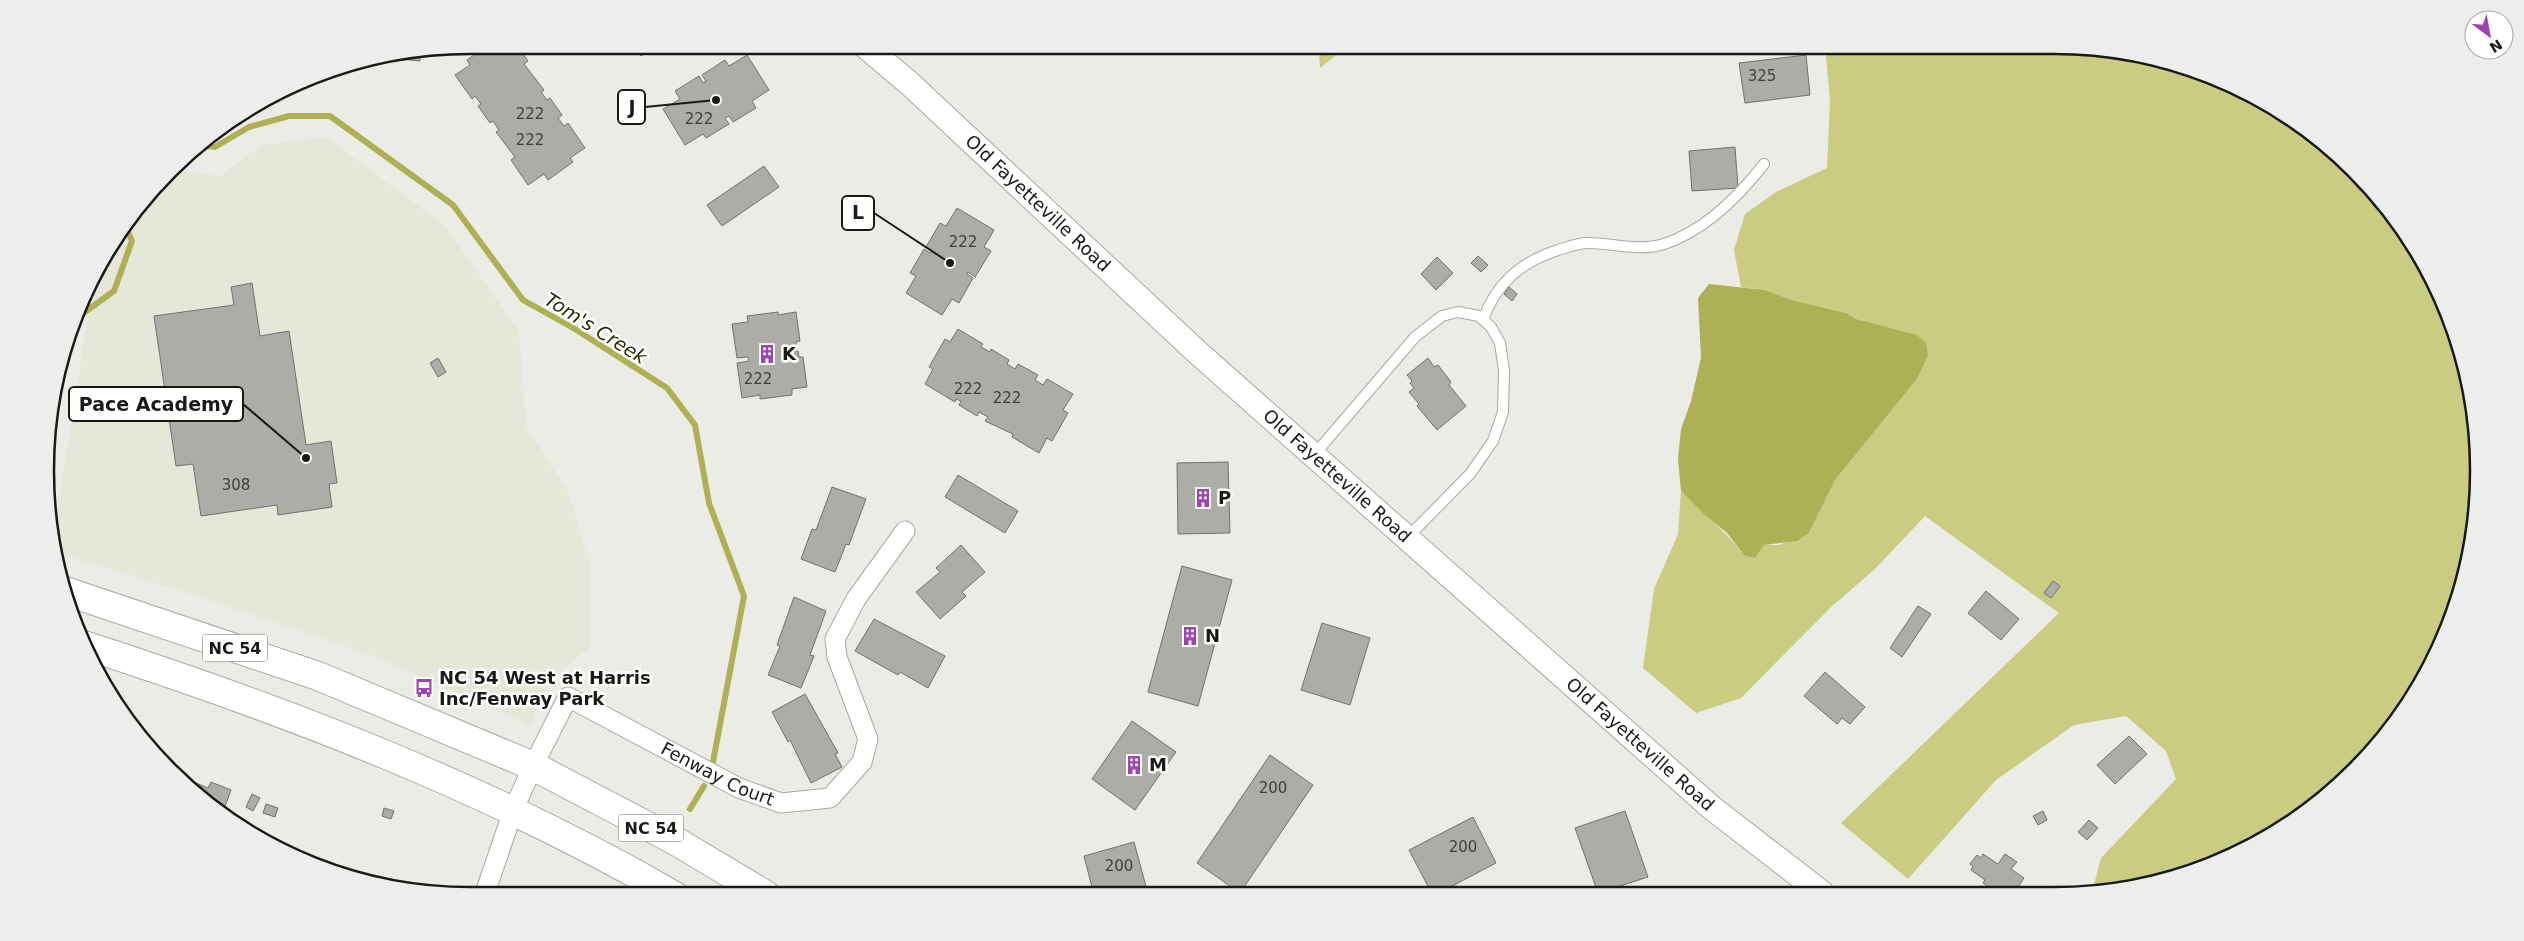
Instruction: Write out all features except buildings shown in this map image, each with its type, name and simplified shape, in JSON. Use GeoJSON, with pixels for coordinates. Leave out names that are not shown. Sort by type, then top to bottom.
{"type":"FeatureCollection","features":[{"type":"Feature","properties":{"kind":"highway","name":"NC 54"},"geometry":{"type":"LineString","coordinates":[[73,594],[318,676],[533,766],[674,840],[753,887]]}},
{"type":"Feature","properties":{"kind":"highway","name":"NC 54"},"geometry":{"type":"LineString","coordinates":[[94,648],[320,726],[513,811],[606,856],[659,887]]}},
{"type":"Feature","properties":{"kind":"street","name":"Old Fayetteville Road"},"geometry":{"type":"LineString","coordinates":[[875,54],[910,84],[1197,352],[1712,808],[1814,887]]}},
{"type":"Feature","properties":{"kind":"street","name":"Fenway Court"},"geometry":{"type":"LineString","coordinates":[[533,766],[568,697],[739,788],[781,802],[830,798],[862,762],[868,739],[837,657],[835,639],[856,599],[906,531]]}},
{"type":"Feature","properties":{"kind":"street"},"geometry":{"type":"LineString","coordinates":[[487,887],[513,811],[533,766]]}},
{"type":"Feature","properties":{"kind":"lane"},"geometry":{"type":"LineString","coordinates":[[1483,320],[1490,302],[1502,284],[1518,269],[1537,258],[1587,243],[1646,247],[1663,245],[1713,216],[1749,183],[1764,164]]}},
{"type":"Feature","properties":{"kind":"lane"},"geometry":{"type":"LineString","coordinates":[[1314,455],[1415,337],[1442,316],[1458,312],[1479,316],[1491,327],[1500,343],[1504,370],[1503,412],[1493,441],[1470,474],[1407,538]]}},
{"type":"Feature","properties":{"kind":"shaded area"},"geometry":{"type":"Polygon","coordinates":[[[326,137],[445,226],[519,331],[526,426],[568,491],[590,565],[590,647],[547,683],[530,727],[509,715],[368,654],[188,593],[63,555],[56,516],[91,299],[97,286],[124,239],[140,217],[181,171],[220,176],[261,145],[326,137]]]}},
{"type":"Feature","properties":{"kind":"shaded area"},"geometry":{"type":"Polygon","coordinates":[[[1709,284],[1765,290],[1792,300],[1846,313],[1859,320],[1917,335],[1926,343],[1928,356],[1917,379],[1835,480],[1809,533],[1797,541],[1764,545],[1755,558],[1745,556],[1727,533],[1706,516],[1681,491],[1678,459],[1681,429],[1691,401],[1701,358],[1698,298],[1709,284]]]}},
{"type":"Feature","properties":{"kind":"green space"},"geometry":{"type":"Polygon","coordinates":[[[1319,54],[1337,54],[1320,68],[1319,54]]]}},
{"type":"Feature","properties":{"kind":"green space"},"geometry":{"type":"Polygon","coordinates":[[[1826,54],[2081,55],[2108,57],[2161,68],[2213,85],[2285,124],[2328,157],[2348,176],[2367,196],[2400,239],[2439,311],[2456,363],[2462,389],[2467,416],[2470,470],[2467,525],[2462,552],[2456,578],[2439,630],[2400,702],[2367,745],[2348,765],[2328,784],[2285,817],[2213,856],[2161,873],[2094,885],[2101,858],[2176,779],[2166,751],[2126,716],[2074,725],[1996,780],[1908,879],[1841,823],[2059,613],[1925,516],[1875,569],[1830,608],[1741,698],[1696,713],[1643,668],[1654,589],[1678,534],[1681,491],[1745,556],[1755,558],[1764,545],[1779,545],[1809,533],[1835,480],[1917,379],[1928,356],[1846,313],[1792,300],[1765,290],[1741,287],[1734,250],[1745,214],[1776,192],[1827,168],[1830,100],[1826,54]]]}},
{"type":"Feature","properties":{"kind":"waterway","name":"Tom's Creek"},"geometry":{"type":"LineString","coordinates":[[209,146],[215,147],[249,127],[289,116],[330,116],[453,205],[523,300],[575,329],[667,388],[695,425],[709,503],[744,596],[713,762]]}},
{"type":"Feature","properties":{"kind":"waterway"},"geometry":{"type":"LineString","coordinates":[[85,312],[114,291],[132,241],[128,233]]}},
{"type":"Feature","properties":{"kind":"waterway","name":"Tom's Creek"},"geometry":{"type":"LineString","coordinates":[[690,809],[704,786]]}},
{"type":"Feature","properties":{"kind":"place","name":"J"},"geometry":{"type":"Point","coordinates":[716,100]}},
{"type":"Feature","properties":{"kind":"place","name":"L"},"geometry":{"type":"Point","coordinates":[950,263]}},
{"type":"Feature","properties":{"kind":"place","name":"K"},"geometry":{"type":"Point","coordinates":[767,354]}},
{"type":"Feature","properties":{"kind":"place","name":"Pace Academy"},"geometry":{"type":"Point","coordinates":[306,458]}},
{"type":"Feature","properties":{"kind":"place","name":"P"},"geometry":{"type":"Point","coordinates":[1203,498]}},
{"type":"Feature","properties":{"kind":"place","name":"N"},"geometry":{"type":"Point","coordinates":[1190,636]}},
{"type":"Feature","properties":{"kind":"place","name":"NC 54 West at Harris Inc/Fenway Park"},"geometry":{"type":"Point","coordinates":[424,688]}},
{"type":"Feature","properties":{"kind":"place","name":"M"},"geometry":{"type":"Point","coordinates":[1134,765]}}]}
